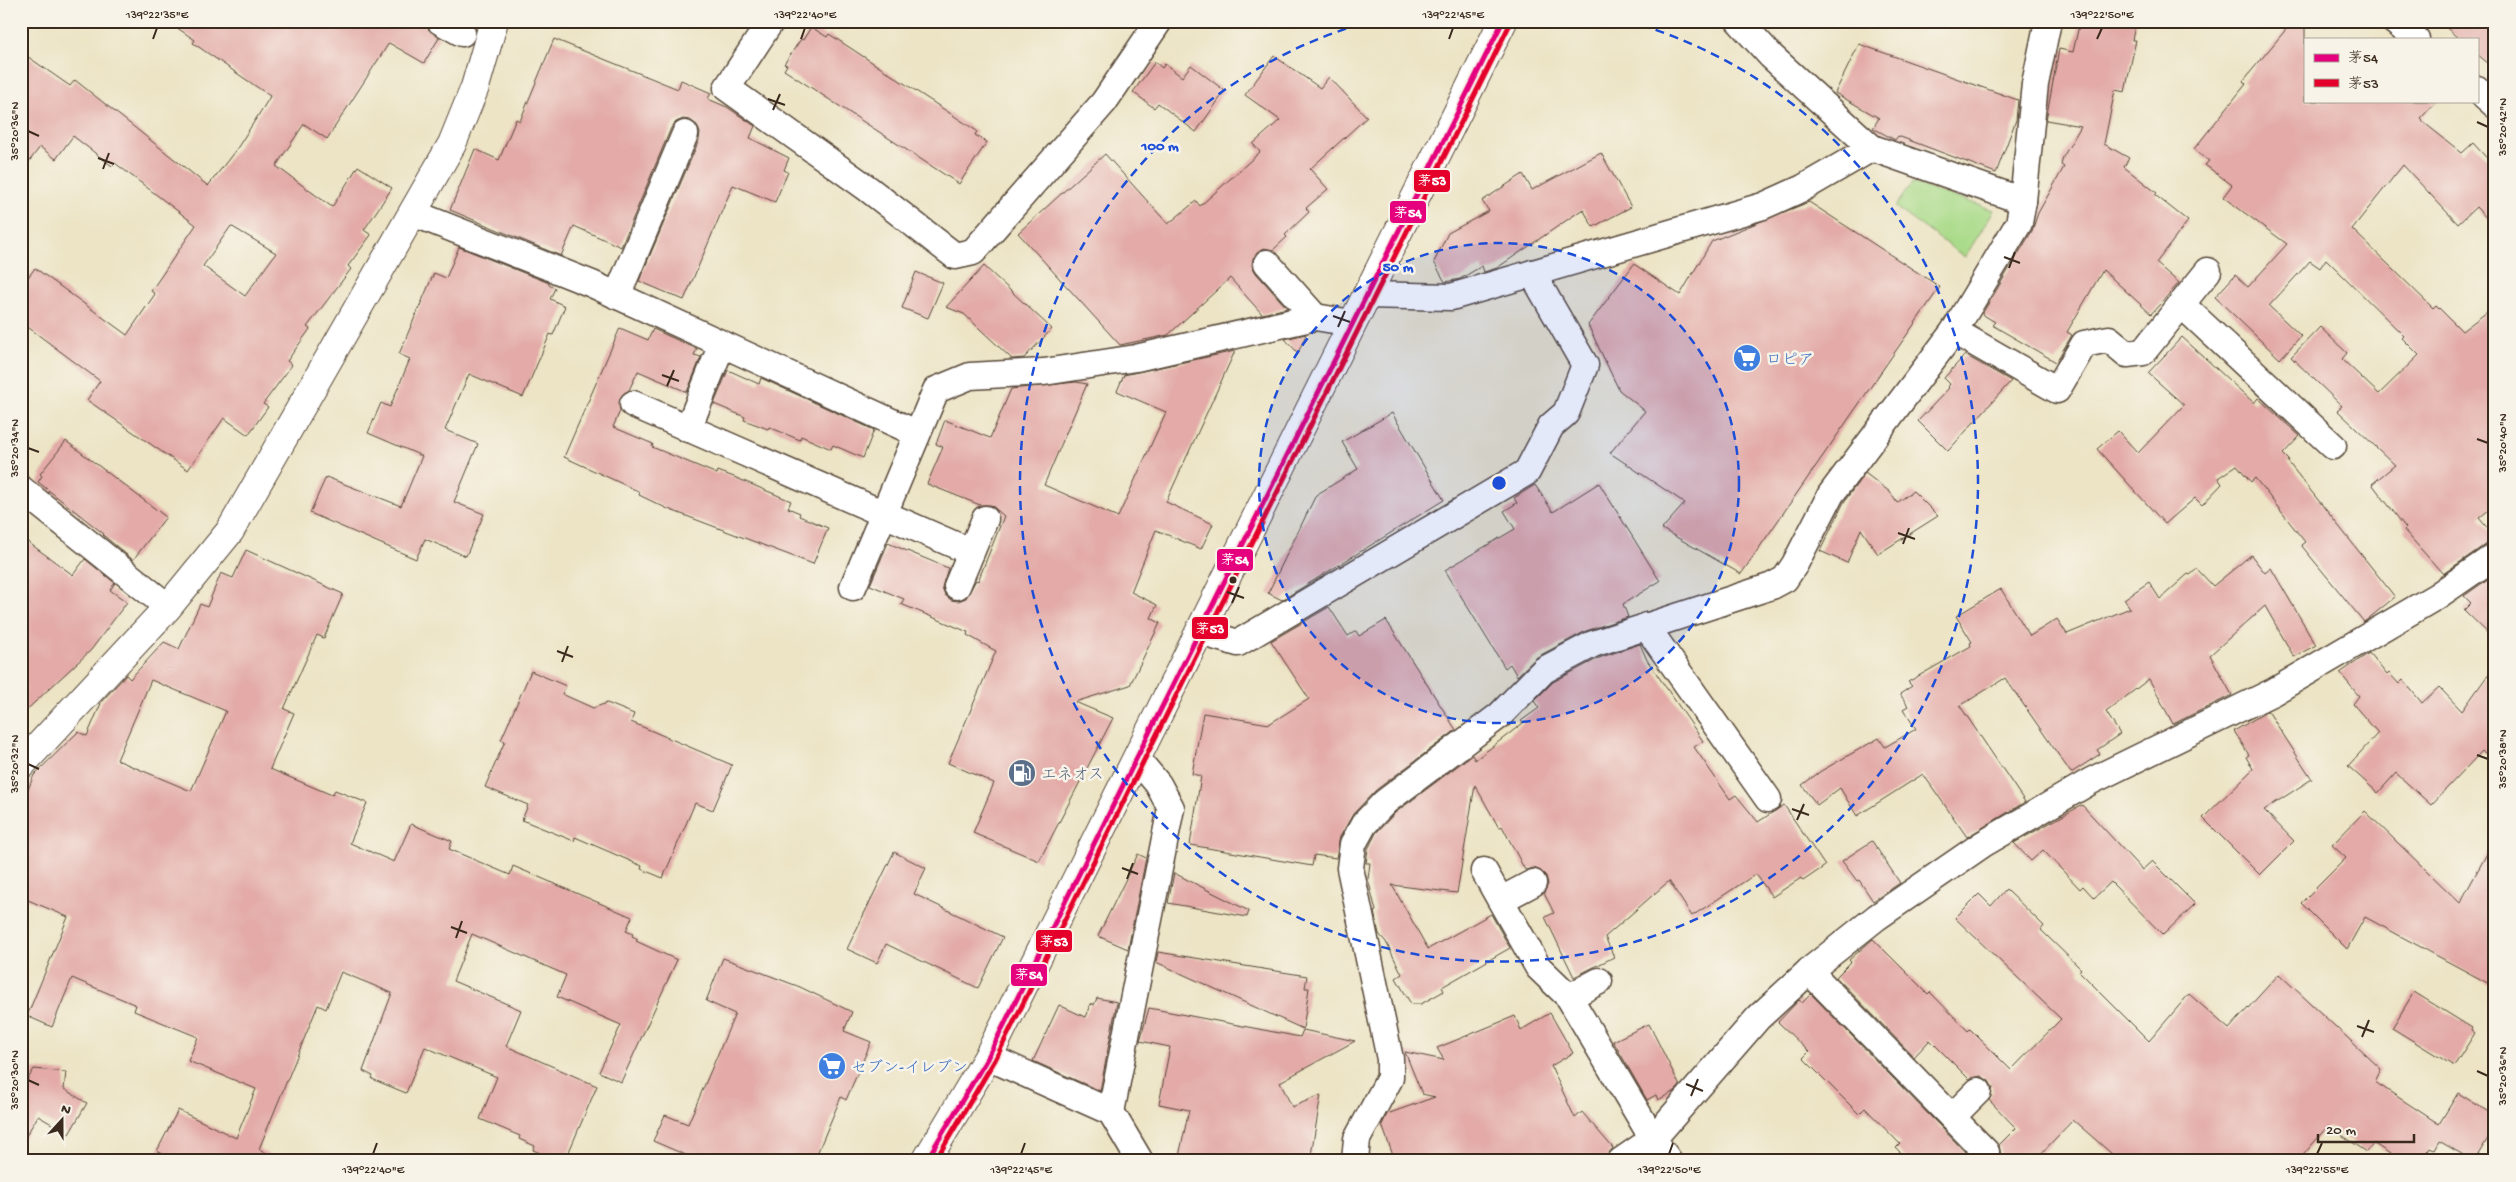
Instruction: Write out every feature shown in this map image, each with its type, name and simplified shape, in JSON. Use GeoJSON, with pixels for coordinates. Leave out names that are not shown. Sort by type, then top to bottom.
{"type":"FeatureCollection","features":[{"type":"Feature","properties":{"kind":"main road"},"geometry":{"type":"LineString","coordinates":[[21,765],[168,607],[230,531],[452,144],[475,87],[494,21]]}},
{"type":"Feature","properties":{"kind":"main road"},"geometry":{"type":"LineString","coordinates":[[926,1161],[988,1057],[1501,22]]}},
{"type":"Feature","properties":{"kind":"street"},"geometry":{"type":"LineString","coordinates":[[770,21],[727,88],[867,188],[955,256],[974,252],[1104,102],[1159,21]]}},
{"type":"Feature","properties":{"kind":"street"},"geometry":{"type":"LineString","coordinates":[[1739,21],[1771,56],[1872,148],[2024,201]]}},
{"type":"Feature","properties":{"kind":"street"},"geometry":{"type":"LineString","coordinates":[[1355,1161],[1357,1139],[1390,1078],[1390,1059],[1350,868],[1354,844],[1364,824],[1385,802],[1500,715],[1544,670],[1593,644],[1772,586],[1785,579],[1795,564],[1831,494],[1954,331],[2019,223],[2024,201],[2035,84],[2048,21]]}},
{"type":"Feature","properties":{"kind":"street"},"geometry":{"type":"LineString","coordinates":[[2394,21],[2415,38]]}},
{"type":"Feature","properties":{"kind":"street"},"geometry":{"type":"LineString","coordinates":[[2478,90],[2495,105]]}},
{"type":"Feature","properties":{"kind":"street"},"geometry":{"type":"LineString","coordinates":[[617,296],[685,134]]}},
{"type":"Feature","properties":{"kind":"street"},"geometry":{"type":"LineString","coordinates":[[1366,296],[1450,297],[1763,206],[1803,188],[1872,148]]}},
{"type":"Feature","properties":{"kind":"street"},"geometry":{"type":"LineString","coordinates":[[413,213],[617,296],[916,433]]}},
{"type":"Feature","properties":{"kind":"street"},"geometry":{"type":"LineString","coordinates":[[1267,263],[1315,317]]}},
{"type":"Feature","properties":{"kind":"street"},"geometry":{"type":"LineString","coordinates":[[1954,331],[2057,390],[2084,344],[2109,339],[2127,354],[2143,352],[2208,270]]}},
{"type":"Feature","properties":{"kind":"street"},"geometry":{"type":"LineString","coordinates":[[1200,632],[1238,643],[1527,472],[1551,426],[1566,413],[1585,365],[1532,273]]}},
{"type":"Feature","properties":{"kind":"street"},"geometry":{"type":"LineString","coordinates":[[2181,304],[2333,446]]}},
{"type":"Feature","properties":{"kind":"street"},"geometry":{"type":"LineString","coordinates":[[853,587],[916,433],[936,390],[970,376],[1044,372],[1136,358],[1315,317],[1352,323]]}},
{"type":"Feature","properties":{"kind":"street"},"geometry":{"type":"LineString","coordinates":[[688,429],[722,344]]}},
{"type":"Feature","properties":{"kind":"street"},"geometry":{"type":"LineString","coordinates":[[633,404],[971,552]]}},
{"type":"Feature","properties":{"kind":"street"},"geometry":{"type":"LineString","coordinates":[[21,489],[168,607]]}},
{"type":"Feature","properties":{"kind":"street"},"geometry":{"type":"LineString","coordinates":[[957,586],[985,519]]}},
{"type":"Feature","properties":{"kind":"street"},"geometry":{"type":"LineString","coordinates":[[1621,1161],[1653,1139],[1758,1018],[1809,971],[1877,917],[1983,844],[2091,781],[2273,692],[2437,596],[2495,556]]}},
{"type":"Feature","properties":{"kind":"street"},"geometry":{"type":"LineString","coordinates":[[1646,626],[1768,798]]}},
{"type":"Feature","properties":{"kind":"street"},"geometry":{"type":"LineString","coordinates":[[1111,1112],[1171,808],[1158,784],[1137,759]]}},
{"type":"Feature","properties":{"kind":"street"},"geometry":{"type":"LineString","coordinates":[[1484,870],[1538,968],[1569,997],[1653,1139],[1669,1161]]}},
{"type":"Feature","properties":{"kind":"street"},"geometry":{"type":"LineString","coordinates":[[1501,900],[1533,883]]}},
{"type":"Feature","properties":{"kind":"street"},"geometry":{"type":"LineString","coordinates":[[1809,971],[1986,1152]]}},
{"type":"Feature","properties":{"kind":"street"},"geometry":{"type":"LineString","coordinates":[[1569,997],[1599,981]]}},
{"type":"Feature","properties":{"kind":"street"},"geometry":{"type":"LineString","coordinates":[[988,1057],[1111,1112],[1140,1161]]}},
{"type":"Feature","properties":{"kind":"street"},"geometry":{"type":"LineString","coordinates":[[1952,1117],[1978,1091]]}},
{"type":"Feature","properties":{"kind":"green space"},"geometry":{"type":"Polygon","coordinates":[[[1912,183],[1994,210],[1965,257],[1895,207],[1912,183]]]}},
{"type":"Feature","properties":{"kind":"building"},"geometry":{"type":"Polygon","coordinates":[[[167,21],[420,21],[439,38],[424,63],[389,43],[327,139],[304,124],[276,166],[332,207],[358,166],[392,188],[364,230],[371,235],[348,266],[351,269],[307,327],[310,329],[287,361],[292,365],[263,404],[268,407],[248,435],[224,418],[188,470],[87,400],[100,381],[21,322],[21,287],[35,268],[127,335],[155,294],[151,291],[196,225],[115,163],[112,166],[73,136],[56,159],[40,147],[21,172],[21,52],[70,86],[75,80],[208,186],[238,147],[270,96],[193,43],[195,40],[167,21]],[[231,226],[203,266],[245,296],[276,253],[231,226]]]}},
{"type":"Feature","properties":{"kind":"building"},"geometry":{"type":"Polygon","coordinates":[[[2080,21],[2136,21],[2132,40],[2136,40],[2125,92],[2115,90],[2104,144],[2129,158],[2124,167],[2188,221],[2156,263],[2179,283],[2151,314],[2103,270],[2067,332],[2072,335],[2056,362],[1992,325],[1995,322],[1982,314],[2032,231],[2038,213],[2064,167],[2061,165],[2063,157],[2081,126],[2046,120],[2059,49],[2073,52],[2080,21]]]}},
{"type":"Feature","properties":{"kind":"building"},"geometry":{"type":"Polygon","coordinates":[[[2293,21],[2305,21],[2304,102],[2436,102],[2421,118],[2422,121],[2462,153],[2473,143],[2495,167],[2495,227],[2476,207],[2458,224],[2403,165],[2352,229],[2433,308],[2436,305],[2462,331],[2495,306],[2495,505],[2479,518],[2495,537],[2495,541],[2486,544],[2443,574],[2404,530],[2406,528],[2372,484],[2395,465],[2337,410],[2342,406],[2291,357],[2320,327],[2347,353],[2342,359],[2379,394],[2419,355],[2402,338],[2404,336],[2326,259],[2320,268],[2310,261],[2269,306],[2301,336],[2280,359],[2215,297],[2235,275],[2248,287],[2287,244],[2223,197],[2232,185],[2205,165],[2209,161],[2194,149],[2246,84],[2243,81],[2293,21]]]}},
{"type":"Feature","properties":{"kind":"building"},"geometry":{"type":"Polygon","coordinates":[[[2439,21],[2495,21],[2495,69],[2478,55],[2478,38],[2458,38],[2439,21]]]}},
{"type":"Feature","properties":{"kind":"building"},"geometry":{"type":"Polygon","coordinates":[[[811,27],[827,37],[829,34],[977,131],[975,135],[987,142],[959,184],[784,70],[787,65],[784,64],[811,27]]]}},
{"type":"Feature","properties":{"kind":"building"},"geometry":{"type":"Polygon","coordinates":[[[554,39],[678,89],[681,80],[711,93],[708,99],[727,107],[755,126],[750,138],[789,158],[784,170],[788,172],[775,202],[733,185],[684,300],[639,281],[699,140],[700,133],[697,125],[690,120],[683,119],[676,122],[671,128],[621,247],[574,226],[561,256],[450,210],[475,149],[499,160],[516,119],[520,121],[554,39]]]}},
{"type":"Feature","properties":{"kind":"building"},"geometry":{"type":"Polygon","coordinates":[[[1859,44],[2018,100],[2016,120],[1996,173],[1898,136],[1895,140],[1873,128],[1879,118],[1835,93],[1859,44]]]}},
{"type":"Feature","properties":{"kind":"building"},"geometry":{"type":"Polygon","coordinates":[[[1274,56],[1320,88],[1329,77],[1367,117],[1310,169],[1328,189],[1306,208],[1309,212],[1285,235],[1287,237],[1273,250],[1264,248],[1253,258],[1252,266],[1256,273],[1287,308],[1262,314],[1230,278],[1168,335],[1120,345],[1018,233],[1105,154],[1168,224],[1196,201],[1200,206],[1260,152],[1253,144],[1280,120],[1245,95],[1274,56]]]}},
{"type":"Feature","properties":{"kind":"building"},"geometry":{"type":"Polygon","coordinates":[[[1155,62],[1162,68],[1165,64],[1182,77],[1191,65],[1225,91],[1196,132],[1158,103],[1154,108],[1133,92],[1155,62]]]}},
{"type":"Feature","properties":{"kind":"building"},"geometry":{"type":"Polygon","coordinates":[[[1601,153],[1631,207],[1593,227],[1583,209],[1497,268],[1484,272],[1482,266],[1460,279],[1445,282],[1434,262],[1448,233],[1489,211],[1482,201],[1523,174],[1532,190],[1601,153]]]}},
{"type":"Feature","properties":{"kind":"building","name":"ロピア"},"geometry":{"type":"Polygon","coordinates":[[[1809,202],[1940,287],[1741,574],[1662,529],[1685,503],[1610,453],[1645,411],[1619,390],[1588,325],[1634,264],[1680,295],[1712,241],[1809,202]]]}},
{"type":"Feature","properties":{"kind":"building"},"geometry":{"type":"Polygon","coordinates":[[[459,247],[549,283],[549,285],[555,288],[550,299],[565,306],[553,335],[550,334],[523,397],[469,374],[445,430],[478,444],[454,502],[484,514],[466,556],[425,539],[416,559],[310,513],[326,477],[401,506],[422,456],[368,433],[381,403],[390,407],[410,359],[399,354],[434,273],[446,278],[459,247]]]}},
{"type":"Feature","properties":{"kind":"building"},"geometry":{"type":"Polygon","coordinates":[[[984,266],[1052,329],[1024,358],[1012,359],[964,314],[946,307],[984,266]]]}},
{"type":"Feature","properties":{"kind":"building"},"geometry":{"type":"Polygon","coordinates":[[[916,272],[943,283],[928,318],[902,308],[916,272]]]}},
{"type":"Feature","properties":{"kind":"building"},"geometry":{"type":"Polygon","coordinates":[[[620,328],[648,340],[653,329],[697,349],[694,355],[701,357],[687,392],[638,371],[629,390],[620,398],[620,411],[613,427],[653,444],[652,447],[717,474],[718,471],[734,477],[791,501],[788,508],[800,513],[799,516],[828,528],[813,564],[668,509],[639,495],[640,492],[564,457],[620,328]]]}},
{"type":"Feature","properties":{"kind":"building"},"geometry":{"type":"Polygon","coordinates":[[[1306,334],[1298,353],[1285,339],[1306,334]]]}},
{"type":"Feature","properties":{"kind":"building"},"geometry":{"type":"Polygon","coordinates":[[[2182,337],[2254,403],[2258,398],[2300,436],[2283,454],[2395,597],[2364,622],[2301,545],[2305,542],[2255,478],[2251,482],[2237,465],[2218,478],[2222,484],[2202,505],[2195,498],[2165,524],[2097,449],[2118,431],[2138,453],[2184,405],[2148,373],[2182,337]]]}},
{"type":"Feature","properties":{"kind":"building"},"geometry":{"type":"Polygon","coordinates":[[[1235,351],[1166,502],[1213,524],[1201,549],[1156,530],[1131,592],[1157,605],[1151,618],[1160,623],[1130,685],[1075,702],[1113,718],[1039,861],[973,833],[994,783],[948,763],[996,651],[967,635],[968,632],[901,604],[904,599],[870,585],[888,543],[948,568],[942,587],[945,595],[951,600],[958,601],[966,598],[976,580],[978,581],[1004,516],[991,505],[980,505],[927,484],[943,447],[936,444],[945,420],[990,438],[1011,389],[1076,382],[1087,384],[1044,485],[1118,517],[1166,412],[1117,391],[1124,375],[1235,351]]]}},
{"type":"Feature","properties":{"kind":"building"},"geometry":{"type":"Polygon","coordinates":[[[1965,355],[2011,381],[1948,451],[1918,421],[1949,388],[1950,384],[1944,378],[1965,355]]]}},
{"type":"Feature","properties":{"kind":"building"},"geometry":{"type":"Polygon","coordinates":[[[728,370],[759,384],[761,378],[874,430],[863,458],[833,445],[831,449],[801,436],[800,440],[769,427],[768,429],[744,420],[745,417],[714,404],[728,370]]]}},
{"type":"Feature","properties":{"kind":"building"},"geometry":{"type":"Polygon","coordinates":[[[1392,413],[1444,500],[1282,600],[1268,593],[1316,495],[1358,469],[1342,442],[1392,413]]]}},
{"type":"Feature","properties":{"kind":"building"},"geometry":{"type":"Polygon","coordinates":[[[66,441],[166,517],[133,560],[104,534],[38,482],[42,476],[40,474],[66,441]]]}},
{"type":"Feature","properties":{"kind":"building"},"geometry":{"type":"Polygon","coordinates":[[[1865,473],[1890,492],[1897,503],[1913,491],[1938,516],[1878,554],[1861,529],[1847,563],[1820,551],[1844,502],[1865,473]]]}},
{"type":"Feature","properties":{"kind":"building"},"geometry":{"type":"Polygon","coordinates":[[[1599,483],[1660,581],[1623,604],[1628,617],[1586,631],[1537,657],[1517,676],[1510,664],[1505,668],[1445,570],[1515,529],[1504,511],[1517,503],[1514,498],[1535,485],[1553,512],[1599,483]]]}},
{"type":"Feature","properties":{"kind":"building"},"geometry":{"type":"Polygon","coordinates":[[[21,537],[73,575],[85,559],[115,583],[110,590],[127,602],[91,650],[21,715],[21,537]]]}},
{"type":"Feature","properties":{"kind":"building"},"geometry":{"type":"Polygon","coordinates":[[[246,550],[343,594],[324,638],[317,635],[284,709],[294,713],[270,769],[332,795],[335,790],[367,803],[350,843],[394,862],[411,824],[452,841],[449,849],[510,875],[513,866],[632,917],[626,931],[638,939],[636,941],[677,960],[621,1082],[599,1072],[621,1025],[557,997],[566,975],[472,934],[453,981],[521,1010],[506,1046],[597,1086],[565,1161],[559,1161],[533,1150],[535,1146],[519,1139],[520,1136],[480,1119],[497,1077],[425,1047],[406,1093],[372,1079],[373,1076],[363,1071],[392,993],[341,972],[326,1009],[318,1005],[259,1149],[282,1161],[176,1161],[157,1151],[178,1110],[236,1138],[256,1089],[188,1061],[198,1037],[134,1011],[136,1005],[72,978],[52,1027],[27,1016],[68,917],[21,897],[21,806],[34,775],[78,732],[87,736],[102,701],[126,675],[130,679],[164,642],[179,649],[200,604],[207,607],[221,573],[233,578],[246,550]],[[151,680],[117,760],[191,791],[226,711],[151,680]]]}},
{"type":"Feature","properties":{"kind":"building"},"geometry":{"type":"Polygon","coordinates":[[[2251,555],[2265,573],[2271,568],[2316,645],[2294,657],[2265,606],[2210,655],[2232,695],[2173,724],[2149,679],[2106,712],[2120,734],[2097,750],[2100,754],[2071,773],[2005,678],[1960,706],[2025,802],[1967,837],[1923,774],[1857,816],[1840,788],[1817,805],[1802,785],[1821,771],[1879,738],[1885,747],[1916,729],[1903,709],[1908,706],[1900,694],[1912,686],[1908,682],[1971,646],[1970,643],[1972,642],[1956,616],[2001,589],[2030,636],[2057,619],[2067,634],[2130,608],[2124,599],[2149,582],[2160,599],[2188,574],[2190,575],[2197,569],[2213,586],[2251,555]]]}},
{"type":"Feature","properties":{"kind":"building"},"geometry":{"type":"Polygon","coordinates":[[[2495,574],[2495,640],[2464,610],[2471,603],[2464,596],[2495,574]]]}},
{"type":"Feature","properties":{"kind":"building"},"geometry":{"type":"Polygon","coordinates":[[[1329,607],[1348,636],[1356,631],[1359,636],[1386,620],[1456,730],[1376,790],[1353,814],[1340,837],[1336,858],[1314,855],[1312,866],[1190,845],[1201,776],[1192,774],[1203,713],[1269,724],[1309,699],[1271,641],[1329,607]]]}},
{"type":"Feature","properties":{"kind":"building"},"geometry":{"type":"Polygon","coordinates":[[[1640,644],[1647,660],[1703,741],[1694,747],[1730,799],[1736,795],[1758,822],[1784,805],[1825,866],[1803,881],[1801,878],[1772,897],[1756,874],[1692,916],[1669,881],[1605,937],[1614,957],[1574,977],[1545,917],[1554,913],[1544,893],[1548,884],[1546,876],[1534,868],[1525,870],[1502,826],[1499,828],[1475,785],[1457,893],[1392,885],[1428,949],[1491,914],[1510,948],[1442,987],[1444,991],[1421,1004],[1411,1004],[1396,978],[1402,974],[1386,942],[1379,934],[1374,912],[1376,911],[1368,879],[1370,863],[1366,863],[1368,849],[1376,833],[1395,813],[1472,755],[1475,760],[1523,723],[1521,721],[1539,708],[1534,701],[1553,682],[1599,658],[1640,644]]]}},
{"type":"Feature","properties":{"kind":"building"},"geometry":{"type":"Polygon","coordinates":[[[2369,653],[2387,675],[2389,673],[2399,684],[2403,680],[2422,703],[2439,687],[2462,711],[2495,665],[2495,760],[2482,751],[2431,805],[2396,773],[2378,793],[2348,766],[2378,733],[2353,704],[2359,696],[2340,673],[2369,653]]]}},
{"type":"Feature","properties":{"kind":"building"},"geometry":{"type":"Polygon","coordinates":[[[531,671],[566,686],[562,694],[593,708],[607,703],[634,714],[631,722],[732,765],[713,810],[695,803],[663,878],[641,869],[642,866],[575,837],[574,841],[522,820],[528,805],[485,787],[505,741],[501,740],[531,671]]]}},
{"type":"Feature","properties":{"kind":"building"},"geometry":{"type":"Polygon","coordinates":[[[2268,711],[2312,779],[2264,810],[2294,841],[2260,875],[2203,818],[2253,769],[2246,757],[2249,755],[2234,731],[2268,711]]]}},
{"type":"Feature","properties":{"kind":"building"},"geometry":{"type":"Polygon","coordinates":[[[2082,805],[2142,870],[2152,861],[2195,904],[2163,935],[2111,882],[2094,898],[2083,886],[2080,889],[2043,850],[2031,861],[2014,843],[2082,805]]]}},
{"type":"Feature","properties":{"kind":"building"},"geometry":{"type":"Polygon","coordinates":[[[2365,811],[2460,903],[2495,839],[2495,987],[2365,917],[2347,949],[2301,903],[2346,858],[2332,845],[2365,811]]]}},
{"type":"Feature","properties":{"kind":"building"},"geometry":{"type":"Polygon","coordinates":[[[1872,841],[1900,883],[1873,901],[1859,880],[1857,881],[1842,861],[1872,841]]]}},
{"type":"Feature","properties":{"kind":"building"},"geometry":{"type":"Polygon","coordinates":[[[894,852],[926,868],[914,894],[1003,937],[978,988],[886,944],[877,963],[847,949],[894,852]]]}},
{"type":"Feature","properties":{"kind":"building"},"geometry":{"type":"Polygon","coordinates":[[[1138,854],[1146,858],[1128,949],[1098,936],[1138,854]]]}},
{"type":"Feature","properties":{"kind":"building"},"geometry":{"type":"Polygon","coordinates":[[[1174,873],[1249,911],[1247,917],[1168,903],[1174,873]]]}},
{"type":"Feature","properties":{"kind":"building"},"geometry":{"type":"Polygon","coordinates":[[[2006,889],[2044,926],[2041,930],[2081,969],[2079,971],[2149,1041],[2189,994],[2229,1029],[2279,974],[2381,1069],[2375,1082],[2439,1124],[2458,1093],[2495,1116],[2495,1127],[2474,1161],[2439,1141],[2434,1150],[2430,1148],[2422,1161],[2401,1161],[2373,1143],[2367,1152],[2328,1126],[2298,1161],[2120,1161],[2073,1120],[2034,1161],[1998,1161],[2001,1156],[1999,1145],[2016,1128],[1989,1100],[1993,1088],[1989,1081],[1981,1076],[1969,1079],[1930,1040],[1914,1057],[1836,977],[1851,962],[1849,960],[1873,939],[1928,994],[1930,992],[1968,1031],[1970,1029],[2011,1070],[2061,1019],[1955,918],[1979,894],[1991,906],[2006,889]]]}},
{"type":"Feature","properties":{"kind":"building"},"geometry":{"type":"Polygon","coordinates":[[[1158,952],[1307,976],[1305,988],[1309,988],[1303,1029],[1156,962],[1158,952]]]}},
{"type":"Feature","properties":{"kind":"building"},"geometry":{"type":"Polygon","coordinates":[[[723,958],[800,987],[852,1012],[844,1031],[871,1042],[846,1100],[841,1097],[814,1161],[700,1161],[653,1141],[665,1115],[688,1124],[735,1014],[706,1001],[723,958]]]}},
{"type":"Feature","properties":{"kind":"building"},"geometry":{"type":"Polygon","coordinates":[[[2414,992],[2472,1028],[2471,1030],[2475,1033],[2454,1066],[2392,1028],[2414,992]]]}},
{"type":"Feature","properties":{"kind":"building"},"geometry":{"type":"Polygon","coordinates":[[[1811,994],[1974,1161],[1909,1161],[1896,1148],[1900,1144],[1865,1108],[1859,1114],[1803,1058],[1809,1052],[1778,1022],[1799,1000],[1802,1003],[1811,994]]]}},
{"type":"Feature","properties":{"kind":"building"},"geometry":{"type":"Polygon","coordinates":[[[1097,998],[1117,1002],[1100,1091],[1033,1061],[1059,1005],[1085,1017],[1091,1003],[1094,1005],[1097,998]]]}},
{"type":"Feature","properties":{"kind":"building"},"geometry":{"type":"Polygon","coordinates":[[[1149,1008],[1300,1037],[1303,1030],[1355,1041],[1280,1082],[1292,1107],[1321,1095],[1310,1161],[1178,1161],[1189,1110],[1159,1104],[1170,1047],[1140,1041],[1149,1008]]]}},
{"type":"Feature","properties":{"kind":"building"},"geometry":{"type":"Polygon","coordinates":[[[1550,1013],[1573,1053],[1551,1066],[1575,1118],[1582,1112],[1613,1148],[1608,1154],[1606,1161],[1395,1161],[1382,1125],[1387,1114],[1435,1097],[1422,1094],[1405,1052],[1444,1060],[1437,1048],[1515,1016],[1521,1030],[1550,1013]]]}},
{"type":"Feature","properties":{"kind":"building"},"geometry":{"type":"Polygon","coordinates":[[[1649,1024],[1680,1086],[1675,1091],[1658,1100],[1656,1095],[1647,1100],[1613,1041],[1649,1024]]]}},
{"type":"Feature","properties":{"kind":"building"},"geometry":{"type":"Polygon","coordinates":[[[34,1069],[66,1072],[64,1089],[87,1103],[69,1134],[38,1116],[21,1144],[21,1090],[34,1069]]]}},
{"type":"Feature","properties":{"kind":"transit line","name":"茅54"},"geometry":{"type":"LineString","coordinates":[[926,1161],[988,1057],[1503,21]]}},
{"type":"Feature","properties":{"kind":"transit line","name":"茅53"},"geometry":{"type":"LineString","coordinates":[[935,1161],[995,1060],[1510,24]]}},
{"type":"Feature","properties":{"kind":"place","name":"ロピア"},"geometry":{"type":"Point","coordinates":[1747,358]}},
{"type":"Feature","properties":{"kind":"place","name":"エネオス"},"geometry":{"type":"Point","coordinates":[1022,773]}},
{"type":"Feature","properties":{"kind":"place","name":"セブン-イレブン"},"geometry":{"type":"Point","coordinates":[832,1066]}}]}
